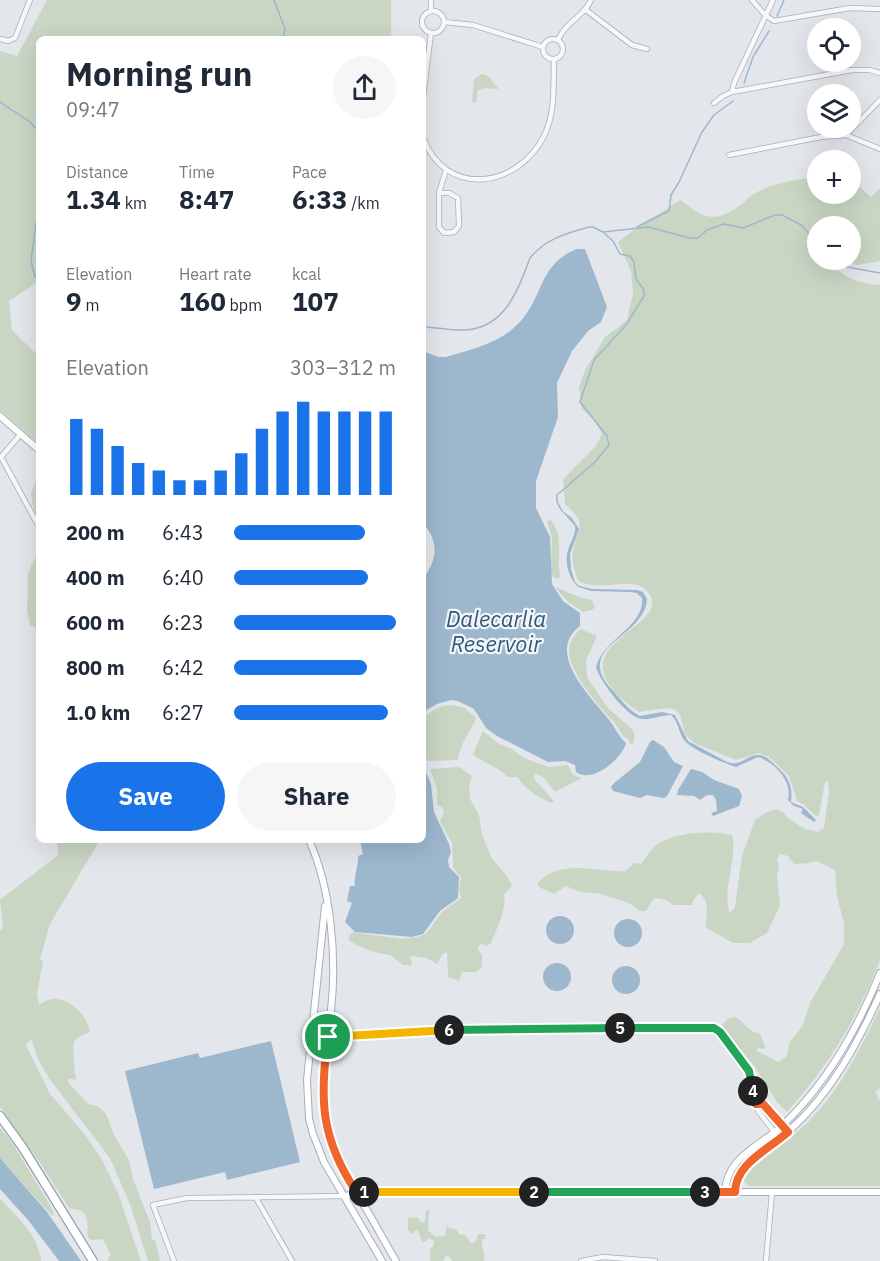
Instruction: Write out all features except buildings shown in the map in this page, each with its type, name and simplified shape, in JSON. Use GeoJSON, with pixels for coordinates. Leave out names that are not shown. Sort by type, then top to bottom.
{"type":"FeatureCollection","features":[{"type":"Feature","properties":{"kind":"highway"},"geometry":{"type":"LineString","coordinates":[[0,1116],[23,1148],[93,1261]]}},
{"type":"Feature","properties":{"kind":"main road"},"geometry":{"type":"LineString","coordinates":[[0,416],[36,448]]}},
{"type":"Feature","properties":{"kind":"main road"},"geometry":{"type":"LineString","coordinates":[[310,843],[320,866],[326,902],[307,1080],[309,1119],[320,1152],[382,1261]]}},
{"type":"Feature","properties":{"kind":"main road"},"geometry":{"type":"LineString","coordinates":[[326,902],[330,918],[333,980],[322,1078],[325,1118],[334,1153],[396,1261]]}},
{"type":"Feature","properties":{"kind":"main road"},"geometry":{"type":"LineString","coordinates":[[725,1192],[727,1177],[734,1165],[783,1126],[827,1074],[854,1027],[880,973]]}},
{"type":"Feature","properties":{"kind":"main road"},"geometry":{"type":"LineString","coordinates":[[735,1192],[736,1181],[742,1170],[788,1132],[833,1079],[880,994]]}},
{"type":"Feature","properties":{"kind":"main road"},"geometry":{"type":"LineString","coordinates":[[345,1196],[357,1193],[880,1192]]}},
{"type":"Feature","properties":{"kind":"street"},"geometry":{"type":"LineString","coordinates":[[0,39],[8,41],[15,38],[30,0]]}},
{"type":"Feature","properties":{"kind":"street"},"geometry":{"type":"LineString","coordinates":[[431,0],[431,11]]}},
{"type":"Feature","properties":{"kind":"street"},"geometry":{"type":"LineString","coordinates":[[558,40],[570,21],[586,10],[591,0]]}},
{"type":"Feature","properties":{"kind":"street"},"geometry":{"type":"LineString","coordinates":[[752,0],[758,4],[765,15],[774,21],[850,8],[880,9]]}},
{"type":"Feature","properties":{"kind":"street"},"geometry":{"type":"LineString","coordinates":[[732,92],[734,83],[773,0]]}},
{"type":"Feature","properties":{"kind":"street"},"geometry":{"type":"LineString","coordinates":[[586,10],[632,45],[647,49]]}},
{"type":"Feature","properties":{"kind":"street"},"geometry":{"type":"LineString","coordinates":[[431,11],[439,13],[444,22],[438,32],[430,33],[422,23],[425,14],[431,11]]}},
{"type":"Feature","properties":{"kind":"street"},"geometry":{"type":"LineString","coordinates":[[444,22],[473,26],[543,47]]}},
{"type":"Feature","properties":{"kind":"street"},"geometry":{"type":"LineString","coordinates":[[426,70],[430,33]]}},
{"type":"Feature","properties":{"kind":"street"},"geometry":{"type":"LineString","coordinates":[[543,47],[549,40],[558,40]]}},
{"type":"Feature","properties":{"kind":"street"},"geometry":{"type":"LineString","coordinates":[[543,47],[546,55],[554,58],[560,56],[563,51],[558,40]]}},
{"type":"Feature","properties":{"kind":"street"},"geometry":{"type":"LineString","coordinates":[[426,143],[433,158],[446,170],[471,179],[495,178],[511,171],[533,152],[545,133],[552,112],[554,58]]}},
{"type":"Feature","properties":{"kind":"street"},"geometry":{"type":"LineString","coordinates":[[714,103],[732,92],[852,70],[870,70],[880,73]]}},
{"type":"Feature","properties":{"kind":"street"},"geometry":{"type":"LineString","coordinates":[[861,120],[880,100]]}},
{"type":"Feature","properties":{"kind":"street"},"geometry":{"type":"LineString","coordinates":[[729,155],[816,138]]}},
{"type":"Feature","properties":{"kind":"street"},"geometry":{"type":"LineString","coordinates":[[853,138],[880,149]]}},
{"type":"Feature","properties":{"kind":"street"},"geometry":{"type":"LineString","coordinates":[[439,193],[449,193],[458,198],[459,226],[454,232],[444,233],[439,227],[439,193],[446,170]]}},
{"type":"Feature","properties":{"kind":"street"},"geometry":{"type":"LineString","coordinates":[[20,435],[0,457],[36,521]]}},
{"type":"Feature","properties":{"kind":"street"},"geometry":{"type":"LineString","coordinates":[[312,1037],[500,1029],[714,1028],[720,1032],[749,1071],[758,1112],[780,1139]]}},
{"type":"Feature","properties":{"kind":"street"},"geometry":{"type":"LineString","coordinates":[[756,1104],[763,1104],[788,1132]]}},
{"type":"Feature","properties":{"kind":"street"},"geometry":{"type":"LineString","coordinates":[[766,1261],[772,1192]]}},
{"type":"Feature","properties":{"kind":"street"},"geometry":{"type":"LineString","coordinates":[[174,1261],[153,1205],[187,1198],[345,1196]]}},
{"type":"Feature","properties":{"kind":"street"},"geometry":{"type":"LineString","coordinates":[[256,1198],[292,1261]]}},
{"type":"Feature","properties":{"kind":"street"},"geometry":{"type":"LineString","coordinates":[[581,1261],[606,1257],[654,1261]]}},
{"type":"Feature","properties":{"kind":"green space"},"geometry":{"type":"Polygon","coordinates":[[[47,0],[391,0],[392,36],[36,36],[36,283],[9,301],[12,330],[36,354],[36,441],[0,410],[0,51],[17,56],[47,0]]]}},
{"type":"Feature","properties":{"kind":"green space"},"geometry":{"type":"Polygon","coordinates":[[[482,74],[488,76],[499,89],[478,90],[476,103],[472,102],[474,79],[482,74]]]}},
{"type":"Feature","properties":{"kind":"green space"},"geometry":{"type":"Polygon","coordinates":[[[807,178],[807,204],[861,204],[861,188],[871,197],[880,188],[880,261],[861,264],[861,216],[807,216],[807,270],[837,270],[857,281],[880,285],[880,960],[862,1002],[841,1040],[816,1077],[787,1112],[777,1102],[755,1067],[722,1025],[729,1018],[736,1017],[752,1031],[760,1034],[766,1048],[757,1048],[757,1051],[778,1062],[786,1057],[790,1042],[803,1025],[810,1003],[844,944],[844,923],[837,897],[835,870],[817,861],[794,864],[788,856],[780,854],[777,860],[779,866],[777,876],[780,906],[767,933],[750,943],[733,943],[705,927],[706,904],[699,893],[692,905],[673,905],[666,900],[654,898],[646,911],[640,911],[629,903],[601,894],[580,892],[566,886],[554,894],[537,884],[556,871],[567,869],[626,871],[634,863],[641,864],[653,848],[669,839],[691,834],[723,833],[732,835],[733,844],[727,896],[730,913],[735,907],[742,856],[755,820],[776,809],[805,829],[818,832],[824,828],[829,792],[828,780],[825,782],[819,815],[816,816],[797,801],[789,776],[769,757],[759,753],[736,760],[694,743],[685,734],[680,715],[676,710],[667,708],[639,712],[612,689],[603,670],[606,654],[618,640],[645,617],[652,605],[648,592],[634,584],[595,585],[578,580],[572,558],[580,526],[577,517],[565,504],[563,479],[595,447],[602,434],[595,421],[582,409],[579,388],[585,370],[605,337],[627,320],[633,293],[631,271],[618,242],[640,225],[681,200],[702,215],[715,217],[730,212],[761,190],[807,178]]]}},
{"type":"Feature","properties":{"kind":"green space"},"geometry":{"type":"Polygon","coordinates":[[[36,480],[36,523],[31,494],[36,480]]]}},
{"type":"Feature","properties":{"kind":"green space"},"geometry":{"type":"Polygon","coordinates":[[[550,519],[559,539],[560,576],[558,579],[551,574],[552,538],[547,522],[550,519]]]}},
{"type":"Feature","properties":{"kind":"green space"},"geometry":{"type":"Polygon","coordinates":[[[36,556],[36,628],[30,625],[27,611],[28,573],[36,556]]]}},
{"type":"Feature","properties":{"kind":"green space"},"geometry":{"type":"Polygon","coordinates":[[[555,587],[592,600],[595,607],[583,612],[567,601],[555,587]]]}},
{"type":"Feature","properties":{"kind":"green space"},"geometry":{"type":"Polygon","coordinates":[[[581,629],[597,636],[586,660],[587,677],[607,707],[633,730],[635,736],[633,744],[630,744],[629,740],[623,736],[574,670],[569,648],[573,638],[581,629]]]}},
{"type":"Feature","properties":{"kind":"green space"},"geometry":{"type":"Polygon","coordinates":[[[444,706],[465,708],[476,718],[458,760],[427,761],[426,716],[444,706]]]}},
{"type":"Feature","properties":{"kind":"green space"},"geometry":{"type":"Polygon","coordinates":[[[483,731],[499,744],[512,749],[524,758],[549,767],[568,765],[573,775],[582,778],[555,792],[544,778],[535,773],[534,778],[554,801],[552,803],[547,801],[533,793],[517,777],[507,777],[473,754],[483,731]]]}},
{"type":"Feature","properties":{"kind":"green space"},"geometry":{"type":"Polygon","coordinates":[[[459,767],[472,776],[469,786],[470,799],[479,815],[482,834],[492,859],[507,876],[512,886],[504,894],[503,913],[491,943],[487,946],[481,944],[477,948],[482,955],[482,968],[475,972],[462,972],[459,981],[448,977],[447,952],[437,964],[427,958],[412,956],[410,957],[411,965],[403,965],[390,955],[368,950],[348,939],[352,932],[402,939],[426,934],[443,911],[461,898],[459,890],[461,878],[453,867],[452,843],[440,821],[444,813],[442,807],[437,805],[437,788],[430,769],[459,767]]]}},
{"type":"Feature","properties":{"kind":"green space"},"geometry":{"type":"Polygon","coordinates":[[[57,843],[98,843],[50,924],[40,959],[43,961],[37,994],[39,1004],[50,999],[65,1001],[77,1009],[86,1020],[90,1032],[75,1040],[73,1046],[76,1077],[75,1080],[69,1078],[68,1082],[88,1104],[98,1106],[106,1114],[114,1135],[129,1160],[133,1179],[150,1222],[152,1239],[156,1242],[160,1261],[148,1261],[131,1207],[110,1158],[51,1081],[39,1061],[31,1039],[26,1045],[50,1094],[86,1136],[102,1160],[118,1193],[141,1261],[107,1261],[111,1255],[103,1239],[88,1238],[87,1222],[83,1212],[69,1208],[0,1107],[0,931],[3,928],[0,900],[58,855],[57,843]]]}},
{"type":"Feature","properties":{"kind":"green space"},"geometry":{"type":"Polygon","coordinates":[[[880,1008],[880,1088],[875,1092],[880,1101],[880,1186],[750,1186],[744,1182],[745,1175],[820,1109],[840,1082],[880,1008]]]}},
{"type":"Feature","properties":{"kind":"green space"},"geometry":{"type":"Polygon","coordinates":[[[0,1127],[13,1144],[54,1212],[52,1216],[0,1158],[0,1127]]]}},
{"type":"Feature","properties":{"kind":"green space"},"geometry":{"type":"Polygon","coordinates":[[[0,1199],[31,1235],[41,1261],[0,1261],[0,1199]]]}},
{"type":"Feature","properties":{"kind":"green space"},"geometry":{"type":"Polygon","coordinates":[[[426,1210],[429,1210],[428,1230],[436,1237],[445,1236],[447,1225],[449,1228],[456,1229],[459,1234],[465,1235],[472,1244],[476,1241],[478,1234],[485,1234],[485,1239],[482,1239],[484,1261],[452,1261],[446,1256],[443,1261],[430,1261],[430,1248],[433,1247],[434,1241],[429,1238],[423,1243],[417,1229],[412,1234],[408,1230],[408,1218],[417,1217],[421,1222],[425,1222],[426,1210]]]}},
{"type":"Feature","properties":{"kind":"water","name":"Dalecarlia Reservoir"},"geometry":{"type":"Polygon","coordinates":[[[577,249],[585,249],[607,307],[601,322],[588,331],[572,351],[557,383],[558,417],[536,481],[536,508],[550,537],[552,584],[563,601],[580,613],[580,626],[570,637],[567,649],[569,662],[583,688],[626,743],[613,762],[590,775],[576,772],[575,765],[565,761],[548,762],[497,736],[486,728],[474,709],[458,701],[451,700],[437,704],[426,710],[426,574],[435,551],[432,537],[426,527],[426,352],[438,357],[446,357],[478,347],[507,333],[524,317],[544,278],[556,262],[577,249]]]}},
{"type":"Feature","properties":{"kind":"water"},"geometry":{"type":"Polygon","coordinates":[[[560,509],[572,518],[579,529],[570,554],[571,569],[575,582],[579,586],[593,589],[637,590],[643,592],[647,599],[643,613],[612,643],[637,617],[642,598],[637,593],[591,591],[578,587],[572,579],[567,565],[568,550],[575,526],[560,509]]]}},
{"type":"Feature","properties":{"kind":"water"},"geometry":{"type":"Polygon","coordinates":[[[612,643],[604,653],[600,664],[603,678],[630,709],[640,716],[662,712],[675,715],[688,741],[727,762],[737,763],[759,755],[767,758],[789,781],[791,802],[803,807],[816,820],[814,822],[801,813],[803,809],[794,806],[788,800],[788,786],[771,763],[758,757],[736,767],[688,744],[671,715],[642,719],[629,712],[614,697],[598,673],[596,667],[600,657],[612,643]]]}},
{"type":"Feature","properties":{"kind":"water"},"geometry":{"type":"Polygon","coordinates":[[[653,740],[664,747],[674,762],[683,766],[667,796],[664,798],[647,795],[640,798],[613,791],[611,787],[613,784],[640,762],[653,740]]]}},
{"type":"Feature","properties":{"kind":"water"},"geometry":{"type":"Polygon","coordinates":[[[691,769],[739,789],[742,796],[739,806],[713,816],[711,813],[717,811],[713,795],[707,795],[700,800],[694,796],[677,795],[691,769]]]}},
{"type":"Feature","properties":{"kind":"water"},"geometry":{"type":"Polygon","coordinates":[[[426,772],[431,784],[434,812],[451,852],[448,860],[449,867],[459,877],[458,898],[440,911],[423,934],[412,937],[355,932],[345,922],[352,903],[347,901],[350,886],[355,886],[358,856],[363,854],[361,843],[426,843],[426,772]]]}},
{"type":"Feature","properties":{"kind":"water"},"geometry":{"type":"Polygon","coordinates":[[[560,916],[570,920],[574,930],[570,940],[560,944],[550,940],[546,930],[550,920],[560,916]]]}},
{"type":"Feature","properties":{"kind":"water"},"geometry":{"type":"Polygon","coordinates":[[[628,919],[638,923],[642,933],[638,943],[628,947],[618,943],[614,933],[618,923],[628,919]]]}},
{"type":"Feature","properties":{"kind":"water"},"geometry":{"type":"Polygon","coordinates":[[[557,963],[567,967],[571,977],[567,987],[557,991],[547,987],[543,977],[547,967],[557,963]]]}},
{"type":"Feature","properties":{"kind":"water"},"geometry":{"type":"Polygon","coordinates":[[[626,966],[636,970],[640,980],[636,990],[626,994],[616,990],[612,980],[616,970],[626,966]]]}},
{"type":"Feature","properties":{"kind":"water"},"geometry":{"type":"Polygon","coordinates":[[[271,1041],[300,1162],[227,1180],[225,1172],[154,1189],[125,1071],[198,1053],[200,1058],[271,1041]]]}},
{"type":"Feature","properties":{"kind":"water"},"geometry":{"type":"Polygon","coordinates":[[[0,1158],[47,1212],[81,1261],[59,1261],[28,1220],[0,1189],[0,1158]]]}},
{"type":"Feature","properties":{"kind":"waterway"},"geometry":{"type":"LineString","coordinates":[[274,0],[285,29],[284,36]]}},
{"type":"Feature","properties":{"kind":"waterway"},"geometry":{"type":"LineString","coordinates":[[777,16],[784,0]]}},
{"type":"Feature","properties":{"kind":"waterway"},"geometry":{"type":"LineString","coordinates":[[744,83],[753,57],[769,31]]}},
{"type":"Feature","properties":{"kind":"waterway"},"geometry":{"type":"LineString","coordinates":[[637,227],[669,211],[671,195],[702,132],[714,115],[733,101]]}},
{"type":"Feature","properties":{"kind":"waterway"},"geometry":{"type":"LineString","coordinates":[[0,102],[36,129]]}},
{"type":"Feature","properties":{"kind":"waterway"},"geometry":{"type":"LineString","coordinates":[[426,327],[465,330],[479,328],[490,322],[508,305],[530,258],[536,251],[557,238],[589,227],[603,232],[648,227],[698,238],[707,230],[724,224],[743,228],[775,215],[782,215],[801,225],[807,231]]}},
{"type":"Feature","properties":{"kind":"waterway"},"geometry":{"type":"LineString","coordinates":[[36,224],[31,261],[36,276]]}},
{"type":"Feature","properties":{"kind":"waterway"},"geometry":{"type":"LineString","coordinates":[[562,511],[557,502],[557,495],[595,462],[609,445],[607,436],[580,402],[594,360],[626,325],[644,296],[644,290],[636,279],[634,262],[630,256],[620,254],[613,241],[603,232]]}},
{"type":"Feature","properties":{"kind":"waterway"},"geometry":{"type":"LineString","coordinates":[[861,270],[880,273]]}},
{"type":"Feature","properties":{"kind":"route"},"geometry":{"type":"LineString","coordinates":[[714,1028],[720,1032],[749,1071],[756,1104],[763,1104],[788,1132],[742,1170],[735,1183],[735,1192],[357,1193],[334,1153],[325,1118],[322,1078],[328,1037],[417,1031],[500,1029],[714,1028]]}}]}
